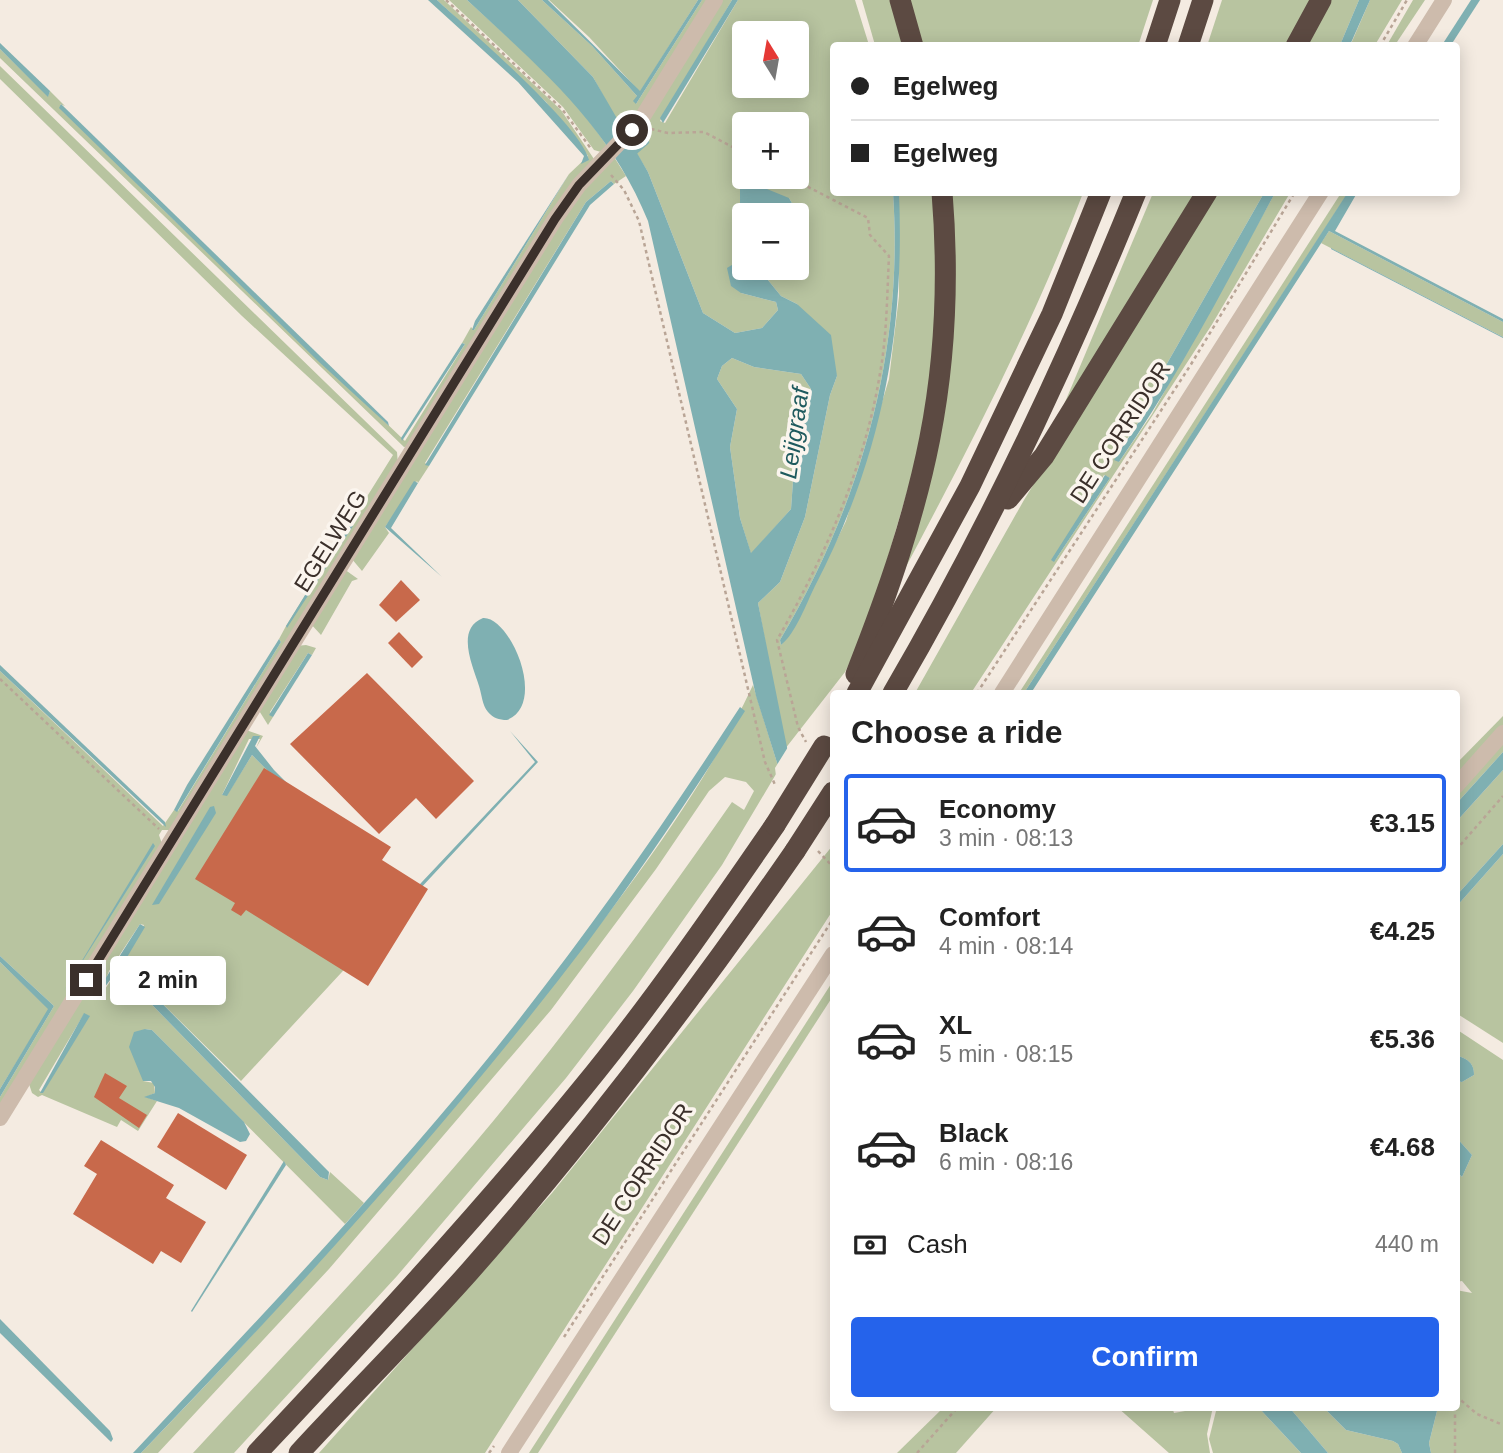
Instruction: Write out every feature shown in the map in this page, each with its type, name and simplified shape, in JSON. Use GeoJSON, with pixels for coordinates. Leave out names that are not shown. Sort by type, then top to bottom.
{"type":"FeatureCollection","features":[{"type":"Feature","properties":{"kind":"highway"},"geometry":{"type":"LineString","coordinates":[[900,0],[912,42]]}},
{"type":"Feature","properties":{"kind":"highway"},"geometry":{"type":"LineString","coordinates":[[1156,42],[1170,0]]}},
{"type":"Feature","properties":{"kind":"highway"},"geometry":{"type":"LineString","coordinates":[[1189,42],[1203,0]]}},
{"type":"Feature","properties":{"kind":"highway"},"geometry":{"type":"LineString","coordinates":[[1298,42],[1321,0]]}},
{"type":"Feature","properties":{"kind":"highway"},"geometry":{"type":"LineString","coordinates":[[849,690],[901,556],[935,419],[946,298],[942,196]]}},
{"type":"Feature","properties":{"kind":"highway"},"geometry":{"type":"LineString","coordinates":[[859,690],[970,486],[1052,314],[1099,196]]}},
{"type":"Feature","properties":{"kind":"highway"},"geometry":{"type":"LineString","coordinates":[[895,690],[986,525],[1070,351],[1134,196]]}},
{"type":"Feature","properties":{"kind":"highway"},"geometry":{"type":"LineString","coordinates":[[986,525],[1044,456],[1205,196]]}},
{"type":"Feature","properties":{"kind":"highway"},"geometry":{"type":"LineString","coordinates":[[257,1453],[388,1312],[582,1089],[715,912],[775,825],[822,742]]}},
{"type":"Feature","properties":{"kind":"highway"},"geometry":{"type":"LineString","coordinates":[[299,1453],[469,1271],[602,1112],[705,981],[830,797]]}},
{"type":"Feature","properties":{"kind":"street","name":"EGELWEG"},"geometry":{"type":"LineString","coordinates":[[0,1118],[555,219],[579,185],[636,125],[715,0]]}},
{"type":"Feature","properties":{"kind":"street"},"geometry":{"type":"LineString","coordinates":[[1418,42],[1444,0]]}},
{"type":"Feature","properties":{"kind":"street","name":"DE CORRIDOR"},"geometry":{"type":"LineString","coordinates":[[1004,690],[1318,196]]}},
{"type":"Feature","properties":{"kind":"street"},"geometry":{"type":"LineString","coordinates":[[1460,781],[1503,733]]}},
{"type":"Feature","properties":{"kind":"street","name":"DE CORRIDOR"},"geometry":{"type":"LineString","coordinates":[[503,1447],[830,958]]}},
{"type":"Feature","properties":{"kind":"path"},"geometry":{"type":"LineString","coordinates":[[446,0],[562,109],[605,158],[639,222],[765,762],[778,792]]}},
{"type":"Feature","properties":{"kind":"path"},"geometry":{"type":"LineString","coordinates":[[1382,42],[1406,0]]}},
{"type":"Feature","properties":{"kind":"path"},"geometry":{"type":"LineString","coordinates":[[636,125],[654,131],[704,132],[732,147]]}},
{"type":"Feature","properties":{"kind":"path"},"geometry":{"type":"LineString","coordinates":[[809,188],[868,219],[870,235],[889,256],[881,373],[868,433],[832,531],[777,640],[798,727],[822,742]]}},
{"type":"Feature","properties":{"kind":"path","name":"DE CORRIDOR"},"geometry":{"type":"LineString","coordinates":[[979,690],[1190,366],[1293,196]]}},
{"type":"Feature","properties":{"kind":"path"},"geometry":{"type":"LineString","coordinates":[[0,678],[171,841]]}},
{"type":"Feature","properties":{"kind":"path"},"geometry":{"type":"LineString","coordinates":[[1460,845],[1503,796]]}},
{"type":"Feature","properties":{"kind":"path"},"geometry":{"type":"LineString","coordinates":[[818,850],[830,864]]}},
{"type":"Feature","properties":{"kind":"path","name":"DE CORRIDOR"},"geometry":{"type":"LineString","coordinates":[[564,1337],[830,924]]}},
{"type":"Feature","properties":{"kind":"path"},"geometry":{"type":"LineString","coordinates":[[1460,1399],[1477,1414],[1503,1425]]}},
{"type":"Feature","properties":{"kind":"path"},"geometry":{"type":"LineString","coordinates":[[917,1453],[954,1411]]}},
{"type":"Feature","properties":{"kind":"path"},"geometry":{"type":"LineString","coordinates":[[1455,1411],[1455,1453]]}},
{"type":"Feature","properties":{"kind":"path"},"geometry":{"type":"LineString","coordinates":[[489,1453],[503,1447]]}},
{"type":"Feature","properties":{"kind":"green space"},"geometry":{"type":"Polygon","coordinates":[[[437,0],[444,0],[561,110],[594,159],[410,446],[404,447],[0,58],[0,49],[48,96],[50,91],[152,199],[405,441],[465,344],[462,343],[471,327],[474,330],[569,174],[588,156],[546,102],[437,0]]]}},
{"type":"Feature","properties":{"kind":"green space"},"geometry":{"type":"Polygon","coordinates":[[[449,0],[467,0],[524,51],[577,106],[607,146],[601,152],[594,150],[563,107],[449,0]]]}},
{"type":"Feature","properties":{"kind":"green space"},"geometry":{"type":"Polygon","coordinates":[[[518,0],[542,0],[592,46],[637,96],[636,104],[702,0],[710,0],[632,121],[622,130],[593,77],[518,0]]]}},
{"type":"Feature","properties":{"kind":"green space"},"geometry":{"type":"Polygon","coordinates":[[[549,0],[698,0],[640,92],[589,37],[549,0]]]}},
{"type":"Feature","properties":{"kind":"green space"},"geometry":{"type":"Polygon","coordinates":[[[720,0],[732,0],[660,121],[665,123],[738,0],[855,0],[868,42],[830,42],[830,196],[893,196],[895,252],[891,311],[871,425],[854,481],[809,588],[780,640],[781,645],[792,631],[846,521],[889,379],[899,296],[899,196],[936,196],[940,243],[930,414],[867,628],[845,672],[785,749],[758,603],[780,582],[805,517],[830,395],[837,376],[797,304],[781,296],[768,280],[809,280],[809,203],[792,203],[789,198],[732,203],[732,280],[741,280],[741,293],[776,302],[778,310],[762,328],[735,333],[703,313],[648,172],[629,141],[720,0]]]}},
{"type":"Feature","properties":{"kind":"green space"},"geometry":{"type":"Polygon","coordinates":[[[862,0],[893,0],[906,42],[874,42],[862,0]]]}},
{"type":"Feature","properties":{"kind":"green space"},"geometry":{"type":"Polygon","coordinates":[[[905,0],[1153,0],[1139,42],[918,42],[905,0]]]}},
{"type":"Feature","properties":{"kind":"green space"},"geometry":{"type":"Polygon","coordinates":[[[1222,0],[1318,0],[1293,42],[1208,42],[1222,0]]]}},
{"type":"Feature","properties":{"kind":"green space"},"geometry":{"type":"Polygon","coordinates":[[[1327,0],[1359,0],[1341,42],[1304,42],[1327,0]]]}},
{"type":"Feature","properties":{"kind":"green space"},"geometry":{"type":"Polygon","coordinates":[[[1370,0],[1402,0],[1377,42],[1352,42],[1370,0]]]}},
{"type":"Feature","properties":{"kind":"green space"},"geometry":{"type":"Polygon","coordinates":[[[1413,0],[1425,0],[1397,42],[1389,42],[1413,0]]]}},
{"type":"Feature","properties":{"kind":"green space"},"geometry":{"type":"Polygon","coordinates":[[[0,66],[397,452],[398,465],[173,830],[162,830],[159,835],[163,847],[0,1111],[0,1097],[54,1006],[0,956],[0,671],[163,826],[174,810],[178,811],[281,642],[279,639],[286,626],[393,455],[242,316],[0,79],[0,66]]]}},
{"type":"Feature","properties":{"kind":"green space"},"geometry":{"type":"Polygon","coordinates":[[[614,157],[626,176],[614,184],[611,181],[586,202],[425,463],[429,466],[385,527],[389,533],[362,571],[351,558],[582,189],[614,157]]]}},
{"type":"Feature","properties":{"kind":"green space"},"geometry":{"type":"Polygon","coordinates":[[[946,196],[1082,196],[1020,340],[974,436],[900,578],[916,524],[946,196]]]}},
{"type":"Feature","properties":{"kind":"green space"},"geometry":{"type":"Polygon","coordinates":[[[1152,196],[1199,196],[1060,414],[1152,196]]]}},
{"type":"Feature","properties":{"kind":"green space"},"geometry":{"type":"Polygon","coordinates":[[[1210,196],[1262,196],[1152,390],[1140,420],[1115,456],[1119,462],[1152,414],[1273,196],[1288,196],[1211,326],[973,690],[917,690],[1024,500],[1210,196]],[[1104,475],[1054,562],[1110,478],[1104,475]]]}},
{"type":"Feature","properties":{"kind":"green space"},"geometry":{"type":"Polygon","coordinates":[[[1339,196],[1346,196],[1026,690],[1021,690],[1339,196]]]}},
{"type":"Feature","properties":{"kind":"green space"},"geometry":{"type":"Polygon","coordinates":[[[1329,231],[1503,322],[1503,337],[1321,243],[1329,231]]]}},
{"type":"Feature","properties":{"kind":"green space"},"geometry":{"type":"Polygon","coordinates":[[[732,358],[754,367],[801,374],[811,389],[797,425],[791,509],[751,554],[740,518],[730,447],[737,409],[717,379],[722,366],[732,358]]]}},
{"type":"Feature","properties":{"kind":"green space"},"geometry":{"type":"Polygon","coordinates":[[[344,569],[358,579],[352,581],[321,635],[310,623],[344,569]]]}},
{"type":"Feature","properties":{"kind":"green space"},"geometry":{"type":"Polygon","coordinates":[[[296,646],[316,648],[312,655],[308,653],[270,712],[273,717],[268,725],[258,709],[296,646]]]}},
{"type":"Feature","properties":{"kind":"green space"},"geometry":{"type":"Polygon","coordinates":[[[753,685],[779,769],[722,865],[633,991],[566,1078],[397,1276],[234,1453],[193,1453],[362,1271],[485,1131],[604,979],[732,802],[744,810],[754,791],[746,782],[725,777],[709,791],[656,869],[551,1010],[329,1269],[158,1453],[141,1453],[343,1234],[536,1006],[655,850],[708,768],[753,685]]]}},
{"type":"Feature","properties":{"kind":"green space"},"geometry":{"type":"Polygon","coordinates":[[[1503,716],[1503,726],[1460,775],[1460,760],[1503,716]]]}},
{"type":"Feature","properties":{"kind":"green space"},"geometry":{"type":"Polygon","coordinates":[[[246,730],[263,736],[256,748],[260,739],[249,739],[222,795],[227,795],[252,755],[404,905],[241,1081],[122,964],[144,925],[140,924],[109,971],[99,998],[117,971],[120,972],[320,1177],[328,1180],[330,1172],[364,1203],[345,1224],[152,1030],[145,1029],[143,1081],[154,1083],[155,1093],[146,1097],[157,1101],[138,1131],[121,1120],[117,1127],[42,1095],[38,1097],[32,1093],[28,1081],[246,730]],[[84,1014],[39,1090],[42,1093],[89,1016],[84,1014]]]}},
{"type":"Feature","properties":{"kind":"green space"},"geometry":{"type":"Polygon","coordinates":[[[1503,738],[1503,752],[1460,800],[1460,786],[1503,738]]]}},
{"type":"Feature","properties":{"kind":"green space"},"geometry":{"type":"Polygon","coordinates":[[[1503,770],[1503,844],[1460,892],[1460,818],[1503,770]]]}},
{"type":"Feature","properties":{"kind":"green space"},"geometry":{"type":"Polygon","coordinates":[[[830,849],[830,915],[485,1453],[319,1453],[552,1193],[830,849]]]}},
{"type":"Feature","properties":{"kind":"green space"},"geometry":{"type":"Polygon","coordinates":[[[1503,854],[1503,1043],[1460,1016],[1460,902],[1503,854]]]}},
{"type":"Feature","properties":{"kind":"green space"},"geometry":{"type":"Polygon","coordinates":[[[0,962],[49,1009],[0,1089],[0,962]]]}},
{"type":"Feature","properties":{"kind":"green space"},"geometry":{"type":"Polygon","coordinates":[[[830,986],[830,1001],[538,1453],[529,1453],[830,986]]]}},
{"type":"Feature","properties":{"kind":"green space"},"geometry":{"type":"Polygon","coordinates":[[[1460,1032],[1503,1060],[1503,1453],[1431,1453],[1429,1443],[1437,1411],[1460,1411],[1460,1291],[1472,1293],[1460,1281],[1460,1175],[1462,1177],[1472,1155],[1460,1142],[1460,1082],[1474,1075],[1473,1067],[1460,1057],[1460,1032]]]}},
{"type":"Feature","properties":{"kind":"green space"},"geometry":{"type":"Polygon","coordinates":[[[940,1411],[993,1411],[956,1453],[897,1453],[940,1411]]]}},
{"type":"Feature","properties":{"kind":"green space"},"geometry":{"type":"Polygon","coordinates":[[[1122,1411],[1212,1411],[1207,1434],[1210,1453],[1169,1453],[1122,1411]]]}},
{"type":"Feature","properties":{"kind":"green space"},"geometry":{"type":"Polygon","coordinates":[[[1216,1411],[1262,1411],[1301,1453],[1213,1453],[1209,1439],[1216,1411]]]}},
{"type":"Feature","properties":{"kind":"green space"},"geometry":{"type":"Polygon","coordinates":[[[1292,1411],[1327,1411],[1346,1430],[1393,1441],[1398,1444],[1402,1453],[1328,1453],[1292,1411]]]}},
{"type":"Feature","properties":{"kind":"water"},"geometry":{"type":"Polygon","coordinates":[[[428,0],[437,0],[521,77],[566,124],[589,160],[581,164],[584,156],[518,82],[428,0]]]}},
{"type":"Feature","properties":{"kind":"water"},"geometry":{"type":"Polygon","coordinates":[[[467,0],[518,0],[593,77],[648,172],[703,313],[735,333],[762,328],[778,310],[776,302],[741,293],[731,286],[727,268],[732,265],[732,280],[768,280],[781,296],[797,304],[831,335],[837,376],[830,395],[805,517],[780,582],[758,603],[790,762],[779,769],[756,696],[648,221],[614,156],[571,100],[467,0]],[[732,358],[722,366],[717,379],[737,409],[730,447],[740,518],[751,553],[791,509],[797,425],[811,389],[801,374],[754,367],[732,358]]]}},
{"type":"Feature","properties":{"kind":"water"},"geometry":{"type":"Polygon","coordinates":[[[542,0],[548,0],[640,91],[698,0],[702,0],[636,104],[633,101],[637,96],[592,46],[542,0]]]}},
{"type":"Feature","properties":{"kind":"water"},"geometry":{"type":"Polygon","coordinates":[[[732,0],[738,0],[663,123],[660,118],[732,0]]]}},
{"type":"Feature","properties":{"kind":"water"},"geometry":{"type":"Polygon","coordinates":[[[1359,0],[1370,0],[1351,42],[1341,42],[1359,0]]]}},
{"type":"Feature","properties":{"kind":"water"},"geometry":{"type":"Polygon","coordinates":[[[1471,0],[1480,0],[1453,42],[1444,42],[1471,0]]]}},
{"type":"Feature","properties":{"kind":"water"},"geometry":{"type":"Polygon","coordinates":[[[0,43],[50,91],[48,97],[0,49],[0,43]]]}},
{"type":"Feature","properties":{"kind":"water"},"geometry":{"type":"Polygon","coordinates":[[[61,104],[388,422],[389,426],[318,361],[59,108],[61,104]]]}},
{"type":"Feature","properties":{"kind":"water"},"geometry":{"type":"Polygon","coordinates":[[[569,174],[474,330],[472,330],[475,321],[569,174]]]}},
{"type":"Feature","properties":{"kind":"water"},"geometry":{"type":"Polygon","coordinates":[[[611,181],[614,184],[590,205],[429,466],[425,465],[586,202],[611,181]]]}},
{"type":"Feature","properties":{"kind":"water"},"geometry":{"type":"Polygon","coordinates":[[[740,189],[767,189],[789,198],[792,203],[740,203],[740,189]]]}},
{"type":"Feature","properties":{"kind":"water"},"geometry":{"type":"Polygon","coordinates":[[[893,196],[899,196],[898,296],[884,395],[872,443],[838,538],[796,626],[781,645],[780,640],[809,588],[833,535],[854,481],[871,425],[891,311],[895,252],[893,196]]]}},
{"type":"Feature","properties":{"kind":"water"},"geometry":{"type":"Polygon","coordinates":[[[1262,196],[1273,196],[1201,330],[1161,397],[1119,462],[1114,460],[1140,420],[1152,390],[1262,196]]]}},
{"type":"Feature","properties":{"kind":"water"},"geometry":{"type":"Polygon","coordinates":[[[1345,196],[1355,196],[1335,231],[1503,319],[1503,322],[1329,231],[1033,690],[1026,690],[1345,196]]]}},
{"type":"Feature","properties":{"kind":"water"},"geometry":{"type":"Polygon","coordinates":[[[1331,249],[1503,337],[1503,338],[1331,249]]]}},
{"type":"Feature","properties":{"kind":"water"},"geometry":{"type":"Polygon","coordinates":[[[462,343],[465,344],[402,441],[401,438],[462,343]]]}},
{"type":"Feature","properties":{"kind":"water"},"geometry":{"type":"Polygon","coordinates":[[[1105,475],[1110,478],[1054,562],[1051,560],[1105,475]]]}},
{"type":"Feature","properties":{"kind":"water"},"geometry":{"type":"Polygon","coordinates":[[[414,481],[418,483],[391,528],[442,577],[385,527],[414,481]]]}},
{"type":"Feature","properties":{"kind":"water"},"geometry":{"type":"Polygon","coordinates":[[[350,522],[353,526],[287,628],[286,626],[350,522]]]}},
{"type":"Feature","properties":{"kind":"water"},"geometry":{"type":"Polygon","coordinates":[[[483,618],[493,621],[504,631],[513,645],[525,680],[524,697],[519,711],[507,720],[494,717],[486,709],[470,659],[470,630],[483,618]]]}},
{"type":"Feature","properties":{"kind":"water"},"geometry":{"type":"Polygon","coordinates":[[[279,639],[281,642],[177,812],[174,810],[187,785],[279,639]]]}},
{"type":"Feature","properties":{"kind":"water"},"geometry":{"type":"Polygon","coordinates":[[[308,653],[312,655],[273,717],[269,715],[308,653]]]}},
{"type":"Feature","properties":{"kind":"water"},"geometry":{"type":"Polygon","coordinates":[[[0,665],[165,822],[166,827],[0,671],[0,665]]]}},
{"type":"Feature","properties":{"kind":"water"},"geometry":{"type":"Polygon","coordinates":[[[740,707],[745,711],[688,799],[587,943],[535,1010],[427,1141],[315,1268],[141,1453],[133,1453],[353,1215],[480,1068],[549,981],[615,891],[740,707]]]}},
{"type":"Feature","properties":{"kind":"water"},"geometry":{"type":"Polygon","coordinates":[[[510,731],[538,762],[406,904],[405,900],[535,762],[510,731]]]}},
{"type":"Feature","properties":{"kind":"water"},"geometry":{"type":"Polygon","coordinates":[[[253,736],[260,736],[255,746],[274,770],[394,890],[389,892],[252,755],[227,796],[222,795],[253,736]]]}},
{"type":"Feature","properties":{"kind":"water"},"geometry":{"type":"Polygon","coordinates":[[[1503,752],[1503,770],[1460,818],[1460,800],[1503,752]]]}},
{"type":"Feature","properties":{"kind":"water"},"geometry":{"type":"Polygon","coordinates":[[[214,806],[216,813],[159,904],[152,905],[210,807],[214,806]]]}},
{"type":"Feature","properties":{"kind":"water"},"geometry":{"type":"Polygon","coordinates":[[[153,843],[155,846],[63,992],[153,843]]]}},
{"type":"Feature","properties":{"kind":"water"},"geometry":{"type":"Polygon","coordinates":[[[1503,844],[1503,854],[1460,902],[1460,892],[1503,844]]]}},
{"type":"Feature","properties":{"kind":"water"},"geometry":{"type":"Polygon","coordinates":[[[140,924],[145,927],[123,964],[329,1172],[328,1180],[320,1177],[120,972],[116,972],[96,999],[95,995],[140,924]]]}},
{"type":"Feature","properties":{"kind":"water"},"geometry":{"type":"Polygon","coordinates":[[[0,956],[54,1006],[0,1097],[0,1089],[48,1009],[0,962],[0,956]]]}},
{"type":"Feature","properties":{"kind":"water"},"geometry":{"type":"Polygon","coordinates":[[[84,1013],[90,1016],[43,1093],[40,1093],[84,1013]]]}},
{"type":"Feature","properties":{"kind":"water"},"geometry":{"type":"Polygon","coordinates":[[[152,1030],[244,1122],[250,1134],[246,1141],[240,1142],[179,1108],[144,1097],[155,1093],[155,1087],[151,1081],[143,1081],[129,1047],[134,1032],[152,1030]]]}},
{"type":"Feature","properties":{"kind":"water"},"geometry":{"type":"Polygon","coordinates":[[[1460,1057],[1469,1062],[1474,1071],[1474,1075],[1462,1082],[1460,1057]]]}},
{"type":"Feature","properties":{"kind":"water"},"geometry":{"type":"Polygon","coordinates":[[[1460,1142],[1472,1155],[1462,1177],[1460,1175],[1460,1142]]]}},
{"type":"Feature","properties":{"kind":"water"},"geometry":{"type":"Polygon","coordinates":[[[284,1161],[286,1165],[192,1312],[191,1311],[284,1161]]]}},
{"type":"Feature","properties":{"kind":"water"},"geometry":{"type":"Polygon","coordinates":[[[0,1319],[110,1431],[113,1439],[111,1442],[0,1333],[0,1319]]]}},
{"type":"Feature","properties":{"kind":"water"},"geometry":{"type":"Polygon","coordinates":[[[1262,1411],[1292,1411],[1328,1453],[1301,1453],[1262,1411]]]}},
{"type":"Feature","properties":{"kind":"water"},"geometry":{"type":"Polygon","coordinates":[[[1327,1411],[1437,1411],[1429,1443],[1431,1453],[1402,1453],[1398,1444],[1393,1441],[1346,1430],[1327,1411]]]}},
{"type":"Feature","properties":{"kind":"pier"},"geometry":{"type":"Polygon","coordinates":[[[788,747],[808,793],[830,817],[830,846],[793,811],[777,784],[775,768],[788,747]]]}},
{"type":"Feature","properties":{"kind":"building"},"geometry":{"type":"Polygon","coordinates":[[[401,580],[420,600],[396,622],[379,605],[401,580]]]}},
{"type":"Feature","properties":{"kind":"building"},"geometry":{"type":"Polygon","coordinates":[[[399,632],[423,657],[412,668],[388,643],[399,632]]]}},
{"type":"Feature","properties":{"kind":"building"},"geometry":{"type":"Polygon","coordinates":[[[367,673],[474,781],[436,819],[416,798],[379,834],[290,744],[367,673]]]}},
{"type":"Feature","properties":{"kind":"building"},"geometry":{"type":"Polygon","coordinates":[[[264,768],[391,847],[382,860],[428,889],[368,986],[246,910],[241,916],[231,910],[235,903],[195,879],[264,768]]]}},
{"type":"Feature","properties":{"kind":"building"},"geometry":{"type":"Polygon","coordinates":[[[105,1073],[127,1086],[119,1098],[147,1115],[139,1128],[94,1097],[105,1073]]]}},
{"type":"Feature","properties":{"kind":"building"},"geometry":{"type":"Polygon","coordinates":[[[178,1113],[247,1155],[226,1190],[157,1147],[178,1113]]]}},
{"type":"Feature","properties":{"kind":"building"},"geometry":{"type":"Polygon","coordinates":[[[101,1140],[174,1185],[166,1198],[206,1222],[181,1263],[161,1251],[153,1264],[73,1214],[97,1174],[84,1166],[101,1140]]]}},
{"type":"Feature","properties":{"kind":"waterway"},"geometry":{"type":"LineString","coordinates":[[632,155],[647,142]]}},
{"type":"Feature","properties":{"kind":"route"},"geometry":{"type":"LineString","coordinates":[[86,980],[555,219],[579,185],[632,130]]}},
{"type":"Feature","properties":{"kind":"water label","name":"Leijgraaf"},"geometry":{"type":"Point","coordinates":[794,433]}}]}
